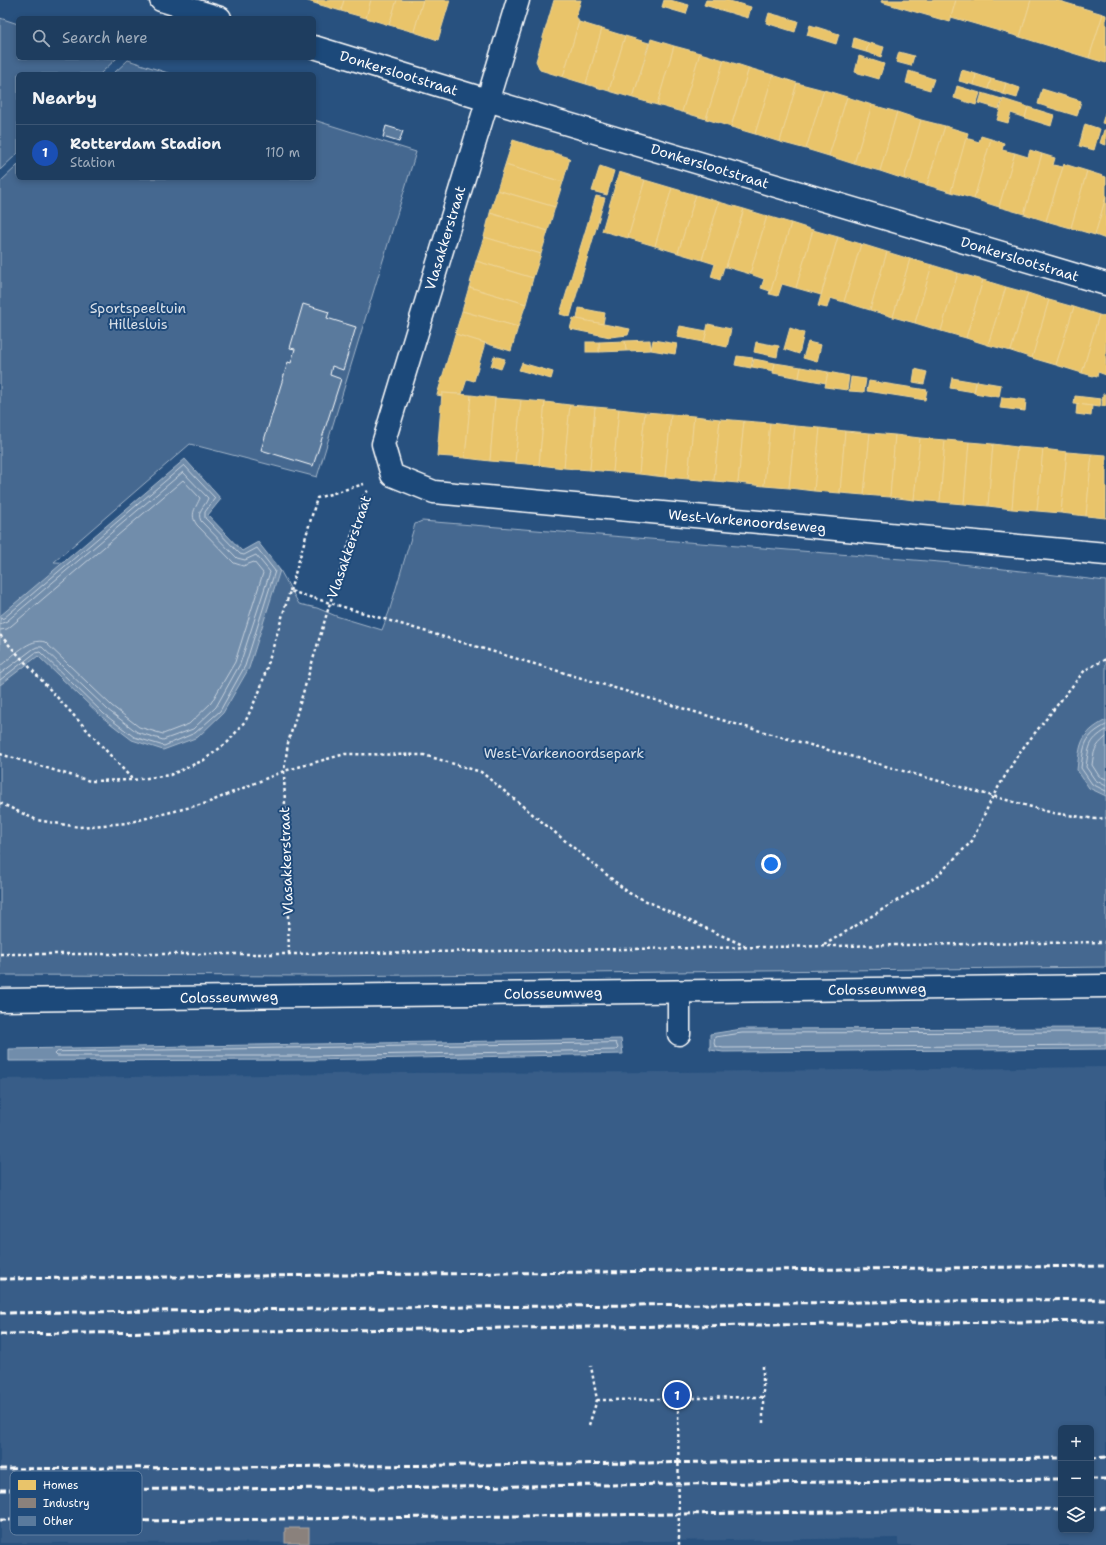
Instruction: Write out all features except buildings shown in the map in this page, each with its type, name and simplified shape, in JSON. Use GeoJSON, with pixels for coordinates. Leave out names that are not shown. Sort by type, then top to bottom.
{"type":"FeatureCollection","features":[{"type":"Feature","properties":{"kind":"street"},"geometry":{"type":"LineString","coordinates":[[164,0],[214,16]]}},
{"type":"Feature","properties":{"kind":"street","name":"Vlasakkerstraat"},"geometry":{"type":"LineString","coordinates":[[392,475],[383,444],[518,0]]}},
{"type":"Feature","properties":{"kind":"street","name":"Donkerslootstraat"},"geometry":{"type":"LineString","coordinates":[[316,48],[1106,284]]}},
{"type":"Feature","properties":{"kind":"street","name":"West-Varkenoordseweg"},"geometry":{"type":"LineString","coordinates":[[392,475],[434,492],[1106,554]]}},
{"type":"Feature","properties":{"kind":"street","name":"Colosseumweg"},"geometry":{"type":"LineString","coordinates":[[0,1000],[1106,986]]}},
{"type":"Feature","properties":{"kind":"street"},"geometry":{"type":"LineString","coordinates":[[679,992],[679,1034]]}},
{"type":"Feature","properties":{"kind":"path"},"geometry":{"type":"LineString","coordinates":[[0,754],[90,781],[133,780],[170,776],[204,760],[228,742],[246,720],[260,690],[317,498],[392,475]]}},
{"type":"Feature","properties":{"kind":"path","name":"Vlasakkerstraat"},"geometry":{"type":"LineString","coordinates":[[289,954],[284,771],[288,743],[365,493],[392,475]]}},
{"type":"Feature","properties":{"kind":"path"},"geometry":{"type":"LineString","coordinates":[[290,591],[732,723],[1053,813],[1096,819],[1106,818]]}},
{"type":"Feature","properties":{"kind":"path"},"geometry":{"type":"LineString","coordinates":[[0,635],[133,780]]}},
{"type":"Feature","properties":{"kind":"path"},"geometry":{"type":"LineString","coordinates":[[823,946],[936,877],[972,841],[992,796],[1019,753],[1085,670],[1106,660]]}},
{"type":"Feature","properties":{"kind":"path"},"geometry":{"type":"LineString","coordinates":[[0,803],[37,820],[79,827],[127,823],[207,803],[284,771],[345,754],[424,755],[481,772],[629,893],[747,947]]}},
{"type":"Feature","properties":{"kind":"path"},"geometry":{"type":"LineString","coordinates":[[0,954],[289,954],[1106,942]]}},
{"type":"Feature","properties":{"kind":"path"},"geometry":{"type":"LineString","coordinates":[[763,1364],[763,1423]]}},
{"type":"Feature","properties":{"kind":"path"},"geometry":{"type":"LineString","coordinates":[[589,1425],[597,1400],[591,1366]]}},
{"type":"Feature","properties":{"kind":"path"},"geometry":{"type":"LineString","coordinates":[[597,1400],[763,1397]]}},
{"type":"Feature","properties":{"kind":"path"},"geometry":{"type":"LineString","coordinates":[[678,1398],[679,1545]]}},
{"type":"Feature","properties":{"kind":"shaded area"},"geometry":{"type":"Polygon","coordinates":[[[1106,1067],[1106,1545],[898,1545],[898,1538],[580,1542],[0,1543],[0,1079],[400,1073],[675,1072],[1106,1067]]]}},
{"type":"Feature","properties":{"kind":"green space"},"geometry":{"type":"Polygon","coordinates":[[[0,18],[16,23],[16,60],[115,60],[102,72],[16,72],[16,155],[0,170],[0,18]]]}},
{"type":"Feature","properties":{"kind":"green space"},"geometry":{"type":"Polygon","coordinates":[[[128,60],[165,72],[115,72],[128,60]]]}},
{"type":"Feature","properties":{"kind":"green space","name":"West-Varkenoordsepark"},"geometry":{"type":"Polygon","coordinates":[[[316,121],[416,152],[317,477],[190,444],[54,562],[280,570],[299,604],[317,608],[336,616],[382,630],[389,612],[415,524],[422,521],[952,563],[1106,581],[1106,967],[325,976],[0,975],[0,182],[16,167],[16,180],[316,180],[316,121]]]}},
{"type":"Feature","properties":{"kind":"water"},"geometry":{"type":"Polygon","coordinates":[[[185,459],[221,499],[208,515],[242,551],[258,542],[280,570],[249,668],[223,713],[198,737],[163,750],[132,740],[102,717],[38,656],[0,685],[0,616],[185,459]]]}},
{"type":"Feature","properties":{"kind":"water"},"geometry":{"type":"Polygon","coordinates":[[[1106,720],[1106,796],[1089,788],[1077,770],[1079,753],[1083,740],[1091,730],[1106,720]]]}},
{"type":"Feature","properties":{"kind":"water"},"geometry":{"type":"Polygon","coordinates":[[[1106,1028],[1106,1049],[723,1052],[710,1050],[710,1034],[742,1029],[1106,1028]]]}},
{"type":"Feature","properties":{"kind":"water"},"geometry":{"type":"Polygon","coordinates":[[[621,1039],[623,1054],[311,1060],[9,1061],[9,1049],[621,1039]]]}},
{"type":"Feature","properties":{"kind":"railway"},"geometry":{"type":"LineString","coordinates":[[0,1279],[1106,1266]]}},
{"type":"Feature","properties":{"kind":"railway"},"geometry":{"type":"LineString","coordinates":[[0,1313],[1106,1299]]}},
{"type":"Feature","properties":{"kind":"railway"},"geometry":{"type":"LineString","coordinates":[[0,1334],[1106,1321]]}},
{"type":"Feature","properties":{"kind":"railway"},"geometry":{"type":"LineString","coordinates":[[1094,1458],[1106,1457]]}},
{"type":"Feature","properties":{"kind":"railway"},"geometry":{"type":"LineString","coordinates":[[0,1469],[1058,1458]]}},
{"type":"Feature","properties":{"kind":"railway"},"geometry":{"type":"LineString","coordinates":[[142,1489],[374,1488],[1058,1479]]}},
{"type":"Feature","properties":{"kind":"railway"},"geometry":{"type":"LineString","coordinates":[[1094,1479],[1106,1479]]}},
{"type":"Feature","properties":{"kind":"railway"},"geometry":{"type":"LineString","coordinates":[[0,1490],[10,1490]]}},
{"type":"Feature","properties":{"kind":"railway"},"geometry":{"type":"LineString","coordinates":[[1094,1509],[1106,1508]]}},
{"type":"Feature","properties":{"kind":"railway"},"geometry":{"type":"LineString","coordinates":[[142,1521],[1058,1509]]}},
{"type":"Feature","properties":{"kind":"railway"},"geometry":{"type":"LineString","coordinates":[[0,1520],[10,1520]]}},
{"type":"Feature","properties":{"kind":"place","name":"Rotterdam Stadion"},"geometry":{"type":"Point","coordinates":[677,1395]}},
{"type":"Feature","properties":{"kind":"park label","name":"Sportspeeltuin Hillesluis"},"geometry":{"type":"Point","coordinates":[138,316]}}]}
